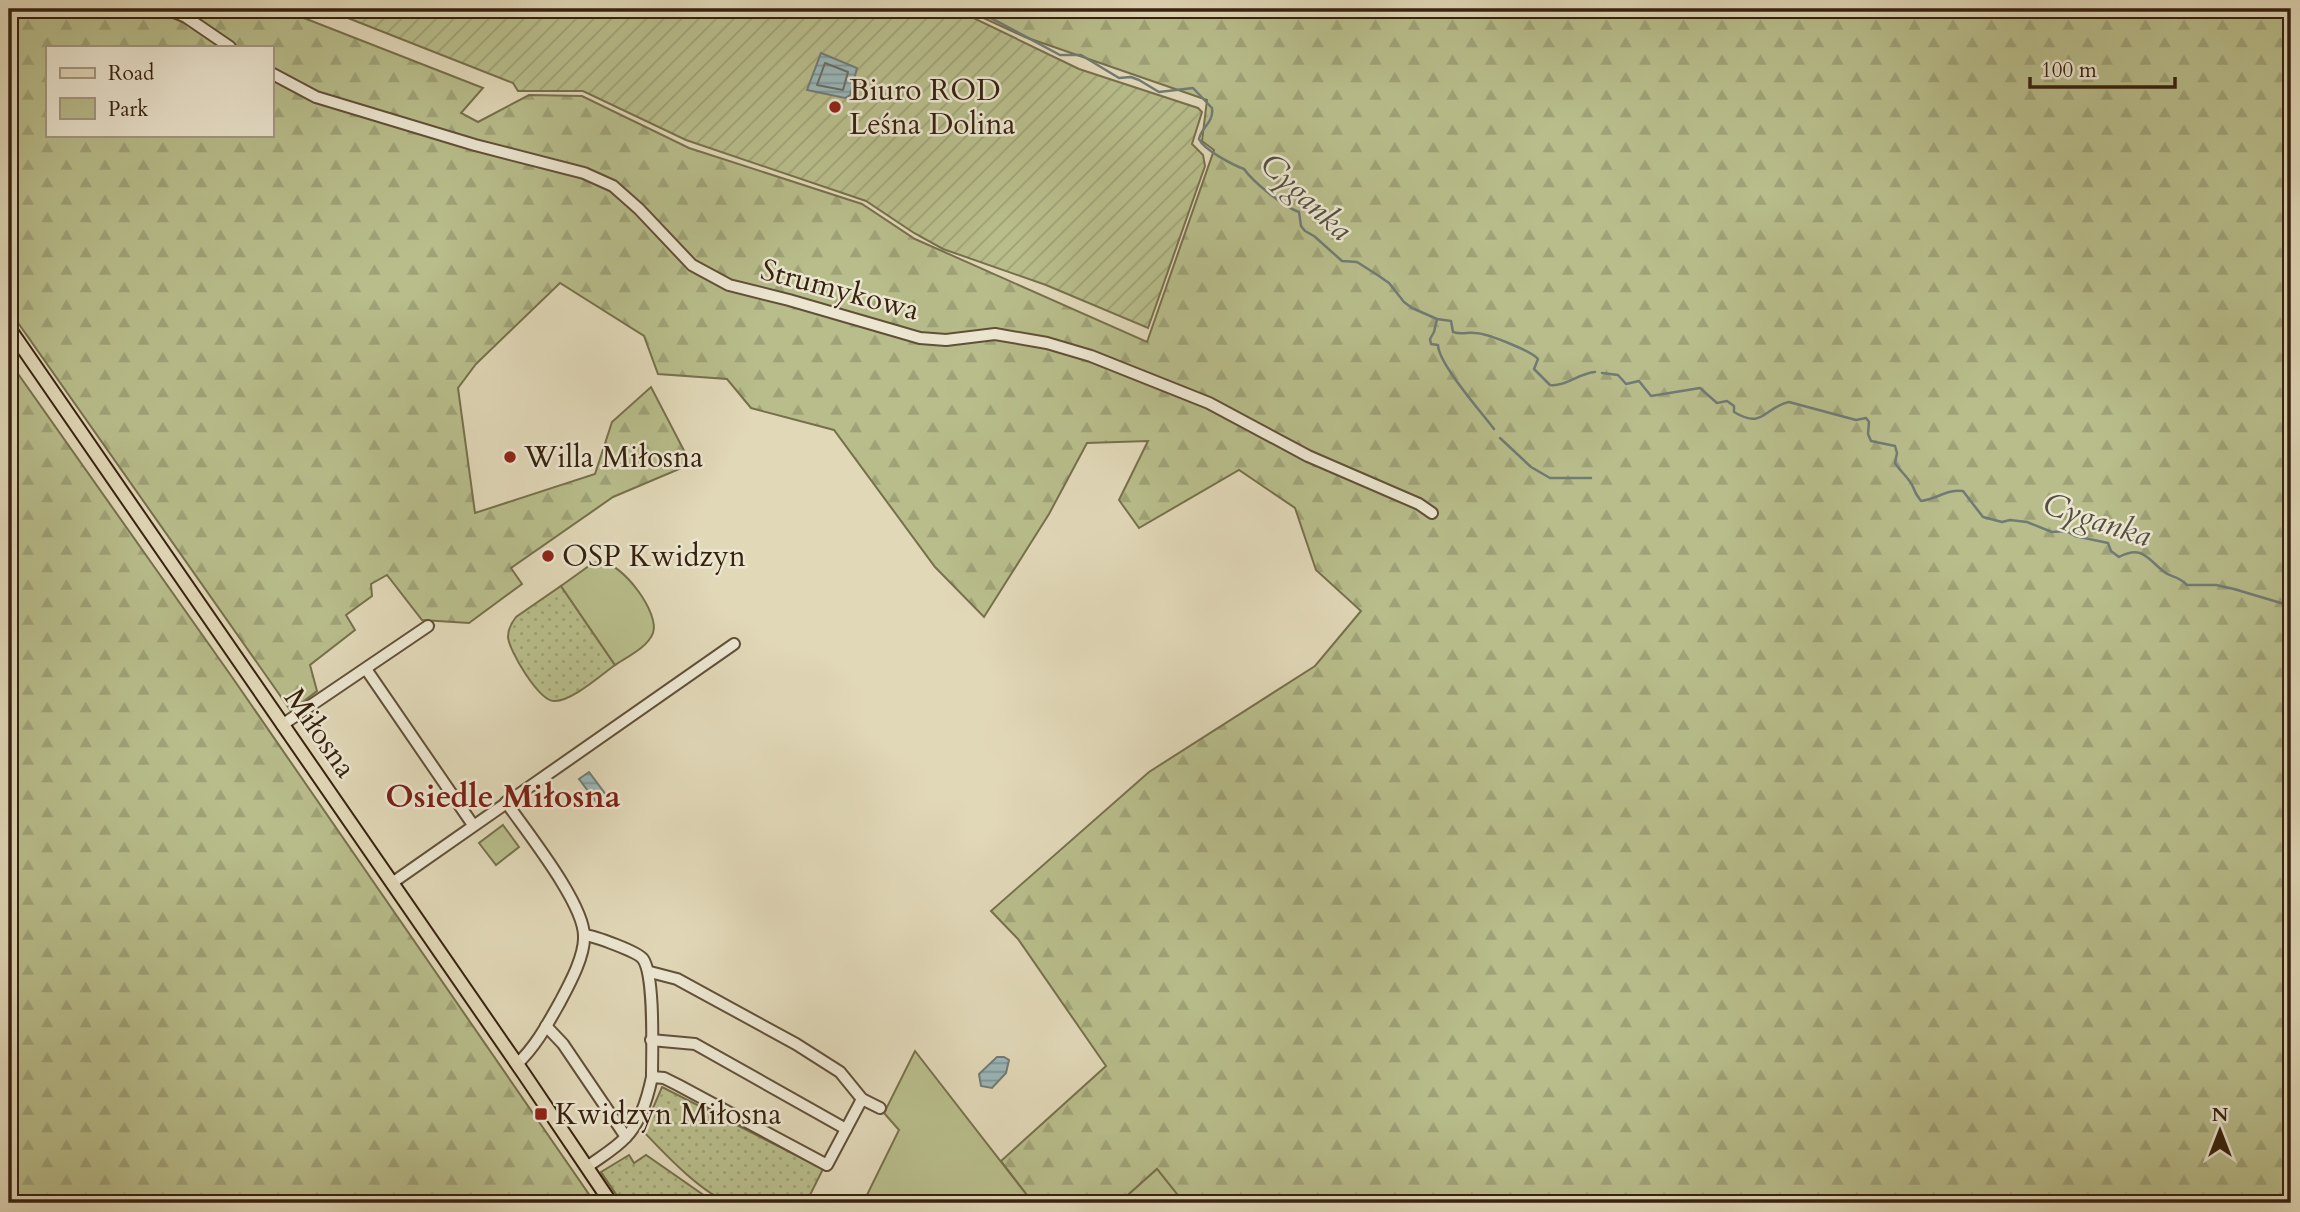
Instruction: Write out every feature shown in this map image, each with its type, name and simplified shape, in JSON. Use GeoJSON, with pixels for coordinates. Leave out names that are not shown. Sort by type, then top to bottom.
{"type":"FeatureCollection","features":[{"type":"Feature","properties":{"kind":"main road","name":"Miłosna"},"geometry":{"type":"LineString","coordinates":[[9,328],[611,1203]]}},
{"type":"Feature","properties":{"kind":"street"},"geometry":{"type":"LineString","coordinates":[[167,9],[186,17],[229,46]]}},
{"type":"Feature","properties":{"kind":"street","name":"Strumykowa"},"geometry":{"type":"LineString","coordinates":[[273,74],[316,97],[475,145],[594,177],[613,186],[639,209],[692,265],[729,285],[920,338],[946,340],[995,334],[1047,343],[1091,356],[1209,403],[1308,456],[1419,504],[1432,513]]}},
{"type":"Feature","properties":{"kind":"street"},"geometry":{"type":"LineString","coordinates":[[282,724],[428,626]]}},
{"type":"Feature","properties":{"kind":"street"},"geometry":{"type":"LineString","coordinates":[[392,883],[734,644]]}},
{"type":"Feature","properties":{"kind":"street"},"geometry":{"type":"LineString","coordinates":[[366,669],[473,825]]}},
{"type":"Feature","properties":{"kind":"street"},"geometry":{"type":"LineString","coordinates":[[506,802],[558,878],[583,922],[584,935],[573,976],[529,1053],[517,1064]]}},
{"type":"Feature","properties":{"kind":"street"},"geometry":{"type":"LineString","coordinates":[[584,935],[599,937],[642,957],[650,972],[652,1077],[644,1102],[626,1138],[586,1167]]}},
{"type":"Feature","properties":{"kind":"street"},"geometry":{"type":"LineString","coordinates":[[650,972],[677,979],[796,1044],[840,1072],[862,1099],[880,1108]]}},
{"type":"Feature","properties":{"kind":"street"},"geometry":{"type":"LineString","coordinates":[[546,1026],[563,1044],[626,1138]]}},
{"type":"Feature","properties":{"kind":"street"},"geometry":{"type":"LineString","coordinates":[[651,1040],[695,1044],[846,1129]]}},
{"type":"Feature","properties":{"kind":"street"},"geometry":{"type":"LineString","coordinates":[[652,1077],[664,1078],[678,1085],[827,1166],[862,1099]]}},
{"type":"Feature","properties":{"kind":"green space"},"geometry":{"type":"Polygon","coordinates":[[[9,9],[281,9],[483,88],[461,113],[478,122],[529,95],[582,96],[689,148],[862,204],[915,239],[1147,342],[1214,150],[1202,141],[1207,100],[1025,37],[964,9],[2291,9],[2291,1203],[1184,1203],[1157,1169],[1119,1203],[1033,1203],[1001,1161],[1106,1066],[1018,939],[991,911],[1149,772],[1315,666],[1361,611],[1316,570],[1295,508],[1239,470],[1139,528],[1119,500],[1148,441],[1087,443],[1049,514],[984,617],[935,567],[834,430],[751,408],[727,379],[658,374],[644,336],[560,283],[476,364],[458,388],[475,513],[595,474],[612,422],[651,387],[691,464],[613,497],[511,568],[522,584],[469,623],[422,620],[387,575],[371,584],[372,596],[346,615],[355,630],[310,665],[317,691],[291,711],[9,310],[9,9]]]}},
{"type":"Feature","properties":{"kind":"green space"},"geometry":{"type":"Polygon","coordinates":[[[325,9],[955,9],[1079,69],[1198,108],[1202,112],[1192,144],[1203,155],[1205,166],[1148,328],[1046,285],[943,249],[866,201],[686,140],[583,91],[518,91],[513,83],[325,9]]]}},
{"type":"Feature","properties":{"kind":"green space"},"geometry":{"type":"Polygon","coordinates":[[[9,361],[232,677],[595,1203],[9,1203],[9,361]]]}},
{"type":"Feature","properties":{"kind":"green space"},"geometry":{"type":"Polygon","coordinates":[[[602,562],[620,571],[629,580],[645,602],[654,624],[653,633],[647,643],[615,665],[561,586],[593,563],[602,562]]]}},
{"type":"Feature","properties":{"kind":"green space"},"geometry":{"type":"Polygon","coordinates":[[[561,586],[615,665],[577,693],[554,701],[548,699],[533,684],[514,653],[508,637],[510,626],[516,617],[561,586]]]}},
{"type":"Feature","properties":{"kind":"green space"},"geometry":{"type":"Polygon","coordinates":[[[503,825],[519,847],[496,865],[479,843],[503,825]]]}},
{"type":"Feature","properties":{"kind":"green space"},"geometry":{"type":"Polygon","coordinates":[[[915,1051],[1033,1203],[863,1203],[899,1130],[884,1113],[915,1051]]]}},
{"type":"Feature","properties":{"kind":"green space"},"geometry":{"type":"Polygon","coordinates":[[[662,1087],[823,1169],[806,1203],[730,1203],[695,1182],[643,1131],[662,1087]]]}},
{"type":"Feature","properties":{"kind":"green space"},"geometry":{"type":"Polygon","coordinates":[[[629,1155],[634,1163],[646,1155],[715,1203],[622,1203],[601,1172],[629,1155]]]}},
{"type":"Feature","properties":{"kind":"green space"},"geometry":{"type":"Polygon","coordinates":[[[1157,1169],[1184,1203],[1119,1203],[1157,1169]]]}},
{"type":"Feature","properties":{"kind":"water"},"geometry":{"type":"Polygon","coordinates":[[[821,53],[857,68],[850,95],[845,98],[807,90],[821,53]]]}},
{"type":"Feature","properties":{"kind":"water"},"geometry":{"type":"Polygon","coordinates":[[[589,772],[607,796],[597,803],[579,779],[589,772]]]}},
{"type":"Feature","properties":{"kind":"water"},"geometry":{"type":"Polygon","coordinates":[[[997,1057],[1009,1060],[1006,1073],[992,1088],[981,1086],[979,1074],[997,1057]]]}},
{"type":"Feature","properties":{"kind":"waterway","name":"Cyganka"},"geometry":{"type":"LineString","coordinates":[[974,9],[1060,55],[1081,55],[1119,78],[1131,77],[1159,92],[1193,88],[1212,108],[1211,117],[1199,139],[1202,143],[1219,157],[1244,169],[1269,194],[1299,212],[1301,226],[1305,231],[1342,261],[1357,262],[1379,276],[1412,308],[1437,319],[1451,321],[1453,332],[1489,336],[1534,356],[1538,359],[1534,369],[1550,385],[1595,372]]}},
{"type":"Feature","properties":{"kind":"waterway"},"geometry":{"type":"LineString","coordinates":[[1437,319],[1430,339],[1431,344],[1438,345],[1445,363],[1494,429]]}},
{"type":"Feature","properties":{"kind":"waterway","name":"Cyganka"},"geometry":{"type":"LineString","coordinates":[[1602,373],[1618,375],[1626,384],[1639,381],[1651,396],[1700,388],[1717,403],[1727,401],[1734,406],[1734,412],[1752,419],[1789,402],[1856,420],[1866,418],[1871,441],[1895,446],[1895,463],[1910,481],[1921,501],[1952,491],[1963,491],[1983,517],[2002,522],[2027,522],[2052,532],[2066,531],[2075,536],[2108,543],[2111,551],[2119,557],[2133,552],[2144,555],[2166,573],[2187,585],[2216,585],[2291,606]]}},
{"type":"Feature","properties":{"kind":"waterway"},"geometry":{"type":"LineString","coordinates":[[1500,438],[1531,467],[1550,478],[1591,478]]}},
{"type":"Feature","properties":{"kind":"place","name":"Biuro ROD Leśna Dolina"},"geometry":{"type":"Point","coordinates":[835,107]}},
{"type":"Feature","properties":{"kind":"place","name":"Willa Miłosna"},"geometry":{"type":"Point","coordinates":[510,457]}},
{"type":"Feature","properties":{"kind":"place","name":"OSP Kwidzyn"},"geometry":{"type":"Point","coordinates":[548,556]}},
{"type":"Feature","properties":{"kind":"place","name":"Kwidzyn Miłosna"},"geometry":{"type":"Point","coordinates":[541,1114]}},
{"type":"Feature","properties":{"kind":"district","name":"Osiedle Miłosna"},"geometry":{"type":"Point","coordinates":[503,797]}}]}
